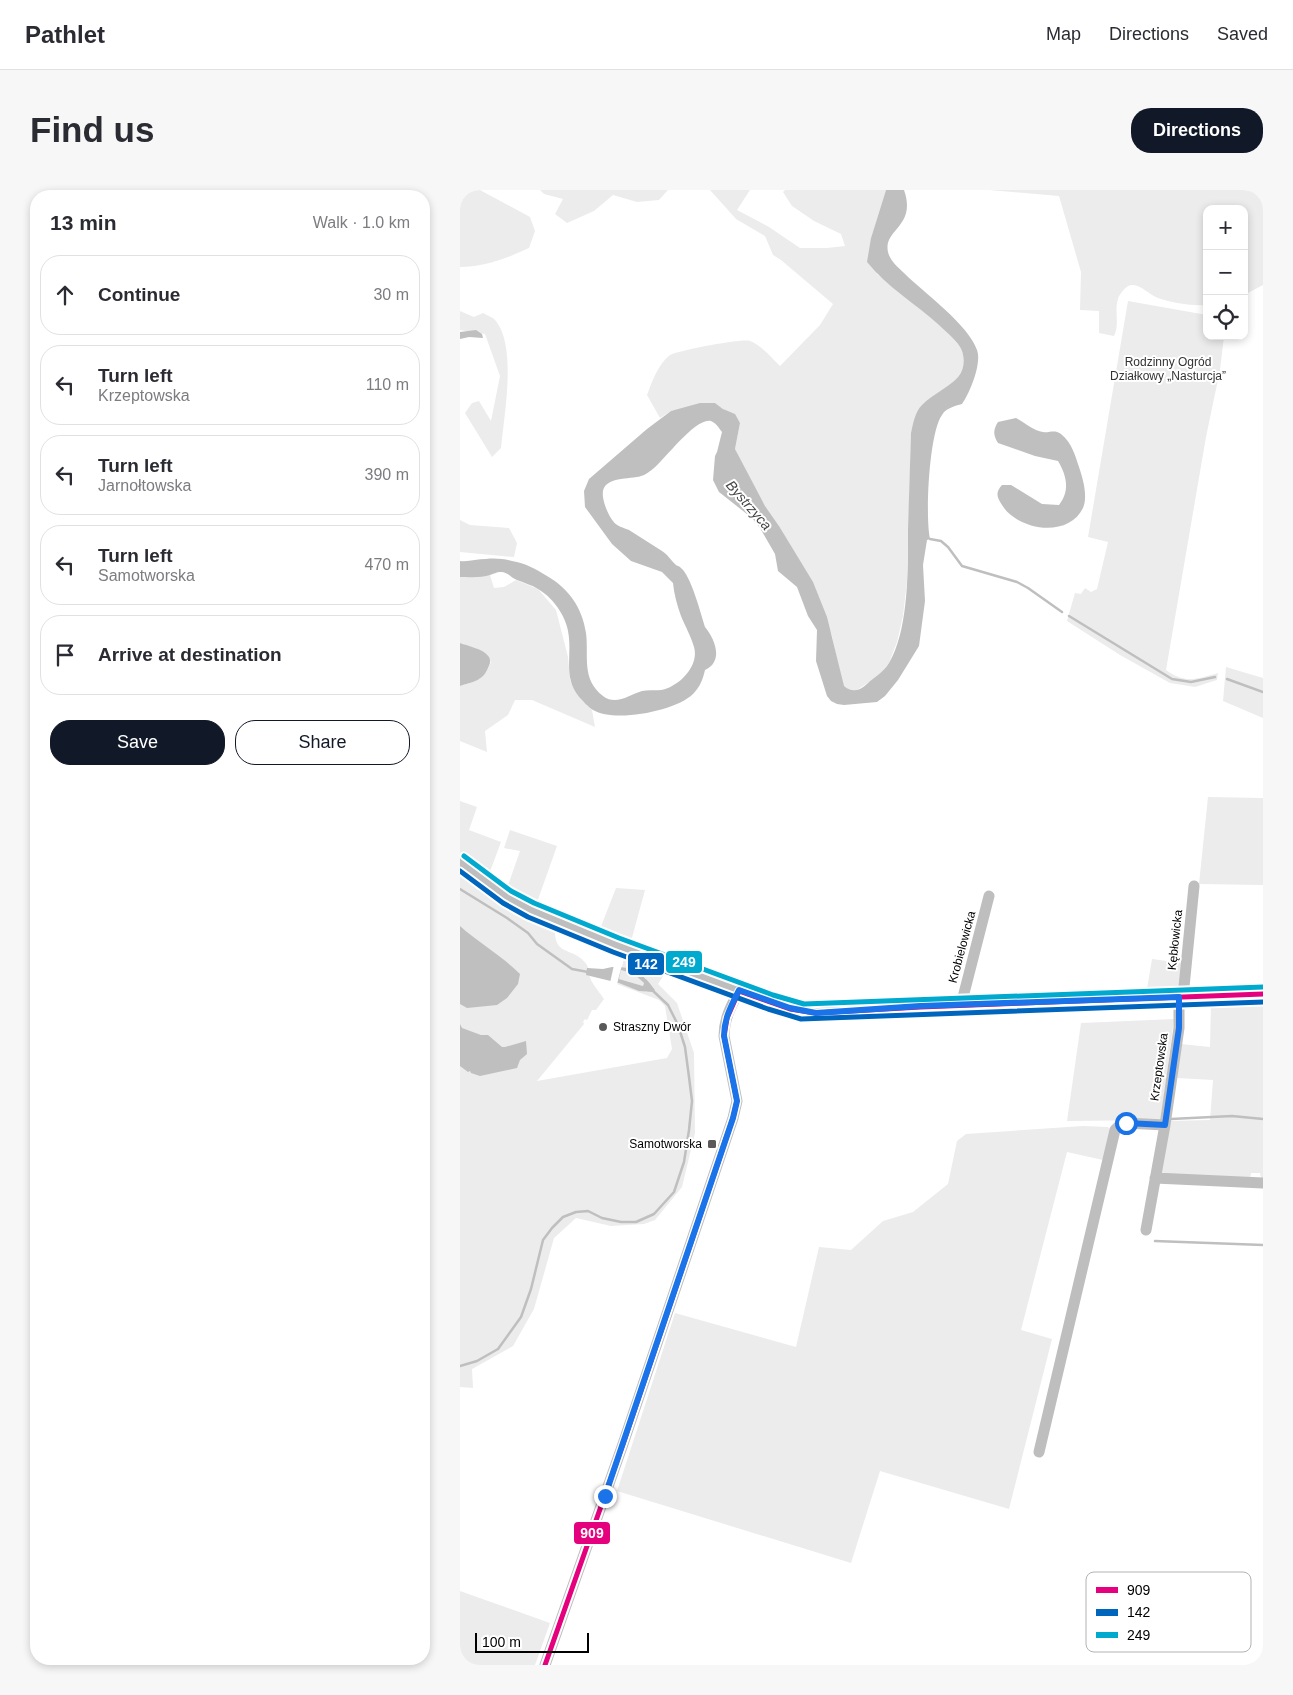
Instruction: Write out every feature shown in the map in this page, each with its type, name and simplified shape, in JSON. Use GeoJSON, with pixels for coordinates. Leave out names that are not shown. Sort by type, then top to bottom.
{"type":"FeatureCollection","features":[{"type":"Feature","properties":{"kind":"street"},"geometry":{"type":"LineString","coordinates":[[460,862],[507,897],[531,910],[616,945],[739,990],[790,1008],[816,1013],[961,1005],[1263,994]]}},
{"type":"Feature","properties":{"kind":"street","name":"Kębłowicka"},"geometry":{"type":"LineString","coordinates":[[1181,997],[1194,886]]}},
{"type":"Feature","properties":{"kind":"street","name":"Krobielowicka"},"geometry":{"type":"LineString","coordinates":[[961,1005],[989,896]]}},
{"type":"Feature","properties":{"kind":"street"},"geometry":{"type":"LineString","coordinates":[[546,1665],[733,1118],[737,1101],[724,1036],[724,1026],[739,990]]}},
{"type":"Feature","properties":{"kind":"street","name":"Krzeptowska"},"geometry":{"type":"LineString","coordinates":[[1146,1230],[1165,1125],[1179,1028],[1181,997]]}},
{"type":"Feature","properties":{"kind":"street"},"geometry":{"type":"LineString","coordinates":[[1039,1452],[1115,1130],[1120,1125],[1126,1123],[1165,1125]]}},
{"type":"Feature","properties":{"kind":"street"},"geometry":{"type":"LineString","coordinates":[[1155,1178],[1263,1183]]}},
{"type":"Feature","properties":{"kind":"green space"},"geometry":{"type":"Polygon","coordinates":[[[460,190],[480,190],[530,217],[535,231],[529,248],[495,261],[460,267],[460,190]]]}},
{"type":"Feature","properties":{"kind":"green space"},"geometry":{"type":"Polygon","coordinates":[[[540,190],[668,190],[659,200],[637,202],[613,195],[594,211],[567,223],[555,214],[563,199],[544,194],[540,190]]]}},
{"type":"Feature","properties":{"kind":"green space"},"geometry":{"type":"Polygon","coordinates":[[[710,190],[750,190],[737,210],[769,227],[800,248],[827,248],[845,246],[841,234],[814,221],[792,206],[783,192],[785,190],[886,190],[871,238],[877,274],[937,322],[962,351],[963,364],[959,376],[945,389],[926,402],[914,421],[911,433],[907,581],[903,616],[897,642],[889,663],[880,675],[857,690],[851,691],[843,686],[832,636],[790,545],[765,506],[735,449],[740,423],[715,403],[671,411],[660,418],[647,395],[656,373],[670,355],[696,348],[735,341],[750,341],[762,349],[780,366],[820,325],[833,304],[773,255],[765,236],[736,219],[710,190]]]}},
{"type":"Feature","properties":{"kind":"green space"},"geometry":{"type":"Polygon","coordinates":[[[989,190],[1263,190],[1263,285],[1248,293],[1248,205],[1203,205],[1203,305],[1188,305],[1158,298],[1136,285],[1131,285],[1126,287],[1118,298],[1117,327],[1114,336],[1099,333],[1099,311],[1080,310],[1081,272],[1059,196],[989,190]]]}},
{"type":"Feature","properties":{"kind":"green space","name":"Rodzinny Ogród Działkowy „Nasturcja”"},"geometry":{"type":"Polygon","coordinates":[[[1128,301],[1203,314],[1203,340],[1224,340],[1220,370],[1206,437],[1166,670],[1185,679],[1218,673],[1217,680],[1195,687],[1170,683],[1120,655],[1067,621],[1075,593],[1081,594],[1085,588],[1091,592],[1097,589],[1108,542],[1088,537],[1128,301]]]}},
{"type":"Feature","properties":{"kind":"green space"},"geometry":{"type":"Polygon","coordinates":[[[460,311],[474,317],[483,313],[493,318],[502,333],[506,348],[508,382],[501,448],[492,457],[465,413],[472,403],[479,401],[491,421],[500,376],[485,334],[460,330],[460,311]]]}},
{"type":"Feature","properties":{"kind":"green space"},"geometry":{"type":"Polygon","coordinates":[[[460,520],[470,525],[509,528],[517,543],[514,557],[460,552],[460,520]]]}},
{"type":"Feature","properties":{"kind":"green space"},"geometry":{"type":"Polygon","coordinates":[[[490,575],[494,588],[504,587],[516,580],[538,589],[556,610],[568,657],[570,680],[578,696],[592,710],[595,727],[532,700],[515,700],[508,715],[485,731],[487,752],[460,741],[460,686],[479,679],[491,662],[484,653],[460,643],[460,577],[490,575]]]}},
{"type":"Feature","properties":{"kind":"green space"},"geometry":{"type":"Polygon","coordinates":[[[1226,667],[1263,678],[1263,718],[1223,701],[1226,667]]]}},
{"type":"Feature","properties":{"kind":"green space"},"geometry":{"type":"Polygon","coordinates":[[[1208,797],[1263,798],[1263,885],[1199,884],[1208,797]]]}},
{"type":"Feature","properties":{"kind":"green space"},"geometry":{"type":"Polygon","coordinates":[[[460,801],[477,807],[469,830],[501,842],[488,877],[460,856],[460,801]]]}},
{"type":"Feature","properties":{"kind":"green space"},"geometry":{"type":"Polygon","coordinates":[[[510,830],[557,846],[535,908],[506,891],[520,851],[504,848],[510,830]]]}},
{"type":"Feature","properties":{"kind":"green space"},"geometry":{"type":"Polygon","coordinates":[[[460,874],[497,901],[555,926],[557,943],[561,948],[582,959],[587,965],[591,980],[604,999],[596,1010],[592,1010],[587,1020],[585,1019],[583,1022],[584,1024],[537,1081],[667,1058],[672,1049],[665,1006],[659,1000],[617,984],[618,982],[647,992],[646,978],[622,967],[625,954],[667,970],[658,984],[677,1003],[694,1053],[695,1133],[682,1187],[655,1220],[644,1224],[611,1226],[576,1218],[554,1238],[534,1309],[513,1346],[472,1369],[473,1388],[460,1387],[460,874]]]}},
{"type":"Feature","properties":{"kind":"green space"},"geometry":{"type":"Polygon","coordinates":[[[616,888],[645,890],[630,945],[598,934],[616,888]]]}},
{"type":"Feature","properties":{"kind":"green space"},"geometry":{"type":"Polygon","coordinates":[[[1152,959],[1182,963],[1179,987],[1147,989],[1152,959]]]}},
{"type":"Feature","properties":{"kind":"green space"},"geometry":{"type":"Polygon","coordinates":[[[621,970],[634,974],[644,983],[643,986],[619,979],[621,970]]]}},
{"type":"Feature","properties":{"kind":"green space"},"geometry":{"type":"Polygon","coordinates":[[[1263,1001],[1263,1178],[1261,1178],[1260,1173],[1251,1173],[1250,1179],[1167,1177],[1161,1172],[1168,1121],[1210,1120],[1213,1080],[1177,1078],[1181,1044],[1210,1047],[1211,1003],[1263,1001]]]}},
{"type":"Feature","properties":{"kind":"green space"},"geometry":{"type":"Polygon","coordinates":[[[1174,1019],[1161,1120],[1067,1121],[1081,1023],[1174,1019]]]}},
{"type":"Feature","properties":{"kind":"green space"},"geometry":{"type":"Polygon","coordinates":[[[1083,1126],[1108,1127],[1111,1130],[1103,1160],[1067,1152],[1021,1330],[1052,1339],[1009,1509],[880,1471],[851,1563],[617,1491],[675,1313],[796,1347],[819,1247],[851,1250],[883,1221],[913,1212],[948,1184],[957,1141],[966,1134],[1083,1126]]]}},
{"type":"Feature","properties":{"kind":"green space"},"geometry":{"type":"Polygon","coordinates":[[[460,1591],[550,1623],[535,1665],[460,1665],[460,1591]]]}},
{"type":"Feature","properties":{"kind":"water","name":"Bystrzyca"},"geometry":{"type":"Polygon","coordinates":[[[886,190],[904,190],[907,202],[903,220],[888,244],[890,258],[894,264],[945,309],[965,330],[977,350],[978,356],[977,370],[972,386],[962,404],[951,408],[942,415],[934,439],[928,494],[930,539],[927,540],[923,565],[925,601],[919,646],[898,680],[885,696],[877,702],[844,705],[831,701],[827,696],[816,661],[817,630],[808,616],[797,587],[778,571],[775,554],[760,528],[752,518],[719,492],[713,480],[715,456],[722,432],[713,422],[705,421],[697,425],[681,439],[646,474],[617,480],[606,485],[603,490],[603,497],[605,506],[614,523],[629,530],[662,551],[685,572],[705,627],[712,638],[716,656],[711,666],[705,670],[698,689],[685,700],[673,706],[630,715],[603,714],[593,710],[579,697],[571,683],[568,631],[560,610],[550,598],[531,585],[503,572],[483,577],[460,577],[460,561],[503,559],[517,562],[539,571],[562,587],[578,607],[584,624],[587,667],[591,682],[608,699],[618,700],[642,691],[661,690],[674,685],[684,677],[692,666],[695,653],[693,643],[678,608],[673,583],[662,572],[631,561],[612,544],[585,507],[584,491],[589,479],[647,429],[671,411],[700,403],[715,403],[735,414],[740,423],[735,449],[765,506],[813,582],[827,617],[844,686],[853,690],[861,688],[889,663],[896,649],[904,616],[906,598],[911,433],[920,408],[926,401],[958,377],[962,371],[964,361],[962,351],[952,337],[883,279],[867,262],[871,238],[886,190]]]}},
{"type":"Feature","properties":{"kind":"water"},"geometry":{"type":"Polygon","coordinates":[[[476,330],[482,334],[483,338],[469,337],[460,339],[460,332],[476,330]]]}},
{"type":"Feature","properties":{"kind":"water"},"geometry":{"type":"Polygon","coordinates":[[[1016,418],[1040,431],[1054,431],[1061,434],[1073,449],[1082,477],[1085,498],[1083,508],[1076,518],[1066,524],[1042,528],[1030,525],[1009,514],[999,500],[998,493],[1002,485],[1011,485],[1042,504],[1059,505],[1065,494],[1064,472],[1058,461],[1035,456],[998,443],[994,432],[998,422],[1016,418]]]}},
{"type":"Feature","properties":{"kind":"water"},"geometry":{"type":"Polygon","coordinates":[[[460,643],[487,654],[490,661],[483,676],[473,682],[460,686],[460,643]]]}},
{"type":"Feature","properties":{"kind":"water"},"geometry":{"type":"Polygon","coordinates":[[[460,926],[520,974],[518,984],[507,998],[497,1005],[467,1008],[460,1004],[460,926]]]}},
{"type":"Feature","properties":{"kind":"water"},"geometry":{"type":"Polygon","coordinates":[[[619,967],[632,969],[642,975],[655,990],[653,992],[639,991],[619,983],[586,975],[587,968],[619,967]],[[621,970],[619,979],[643,986],[644,983],[634,974],[621,970]]]}},
{"type":"Feature","properties":{"kind":"water"},"geometry":{"type":"Polygon","coordinates":[[[460,1024],[462,1028],[481,1035],[488,1035],[502,1047],[526,1041],[527,1054],[520,1060],[517,1068],[480,1076],[470,1071],[468,1072],[460,1066],[460,1024]]]}},
{"type":"Feature","properties":{"kind":"pier"},"geometry":{"type":"Polygon","coordinates":[[[614,965],[622,965],[617,984],[610,983],[614,965]]]}},
{"type":"Feature","properties":{"kind":"waterway"},"geometry":{"type":"LineString","coordinates":[[930,539],[941,541],[948,547],[962,566],[1017,582],[1062,612]]}},
{"type":"Feature","properties":{"kind":"waterway"},"geometry":{"type":"LineString","coordinates":[[1069,616],[1172,679],[1191,682],[1215,677]]}},
{"type":"Feature","properties":{"kind":"waterway"},"geometry":{"type":"LineString","coordinates":[[1227,679],[1263,692]]}},
{"type":"Feature","properties":{"kind":"waterway"},"geometry":{"type":"LineString","coordinates":[[460,889],[507,918],[528,933],[537,944],[572,969],[588,972]]}},
{"type":"Feature","properties":{"kind":"waterway"},"geometry":{"type":"LineString","coordinates":[[460,1366],[477,1361],[498,1349],[521,1317],[531,1289],[543,1240],[563,1217],[576,1212],[588,1211],[602,1218],[621,1222],[636,1222],[654,1214],[674,1192],[684,1162],[692,1101],[685,1047],[678,1025],[668,1005],[651,989]]}},
{"type":"Feature","properties":{"kind":"waterway"},"geometry":{"type":"LineString","coordinates":[[1171,1119],[1232,1116],[1263,1119]]}},
{"type":"Feature","properties":{"kind":"waterway"},"geometry":{"type":"LineString","coordinates":[[1155,1241],[1263,1245]]}},
{"type":"Feature","properties":{"kind":"transit line","name":"249"},"geometry":{"type":"LineString","coordinates":[[464,856],[511,891],[534,903],[619,938],[773,995],[804,1004],[1263,987]]}},
{"type":"Feature","properties":{"kind":"transit line","name":"142"},"geometry":{"type":"LineString","coordinates":[[460,871],[503,903],[528,917],[613,952],[768,1009],[801,1019],[1263,1002]]}},
{"type":"Feature","properties":{"kind":"transit line","name":"909"},"geometry":{"type":"LineString","coordinates":[[739,991],[790,1009],[816,1013],[920,1007],[1263,994]]}},
{"type":"Feature","properties":{"kind":"transit line","name":"909"},"geometry":{"type":"LineString","coordinates":[[545,1665],[623,1444],[733,1118],[737,1101],[724,1036],[727,1018],[739,991]]}},
{"type":"Feature","properties":{"kind":"place","name":"Straszny Dwór"},"geometry":{"type":"Point","coordinates":[603,1027]}},
{"type":"Feature","properties":{"kind":"place","name":"Samotworska"},"geometry":{"type":"Point","coordinates":[712,1144]}},
{"type":"Feature","properties":{"kind":"route"},"geometry":{"type":"LineString","coordinates":[[605,1496],[733,1118],[737,1101],[724,1036],[724,1026],[739,990],[803,1012],[816,1013],[920,1006],[1179,997],[1179,1028],[1165,1125],[1126,1123]]}}]}
